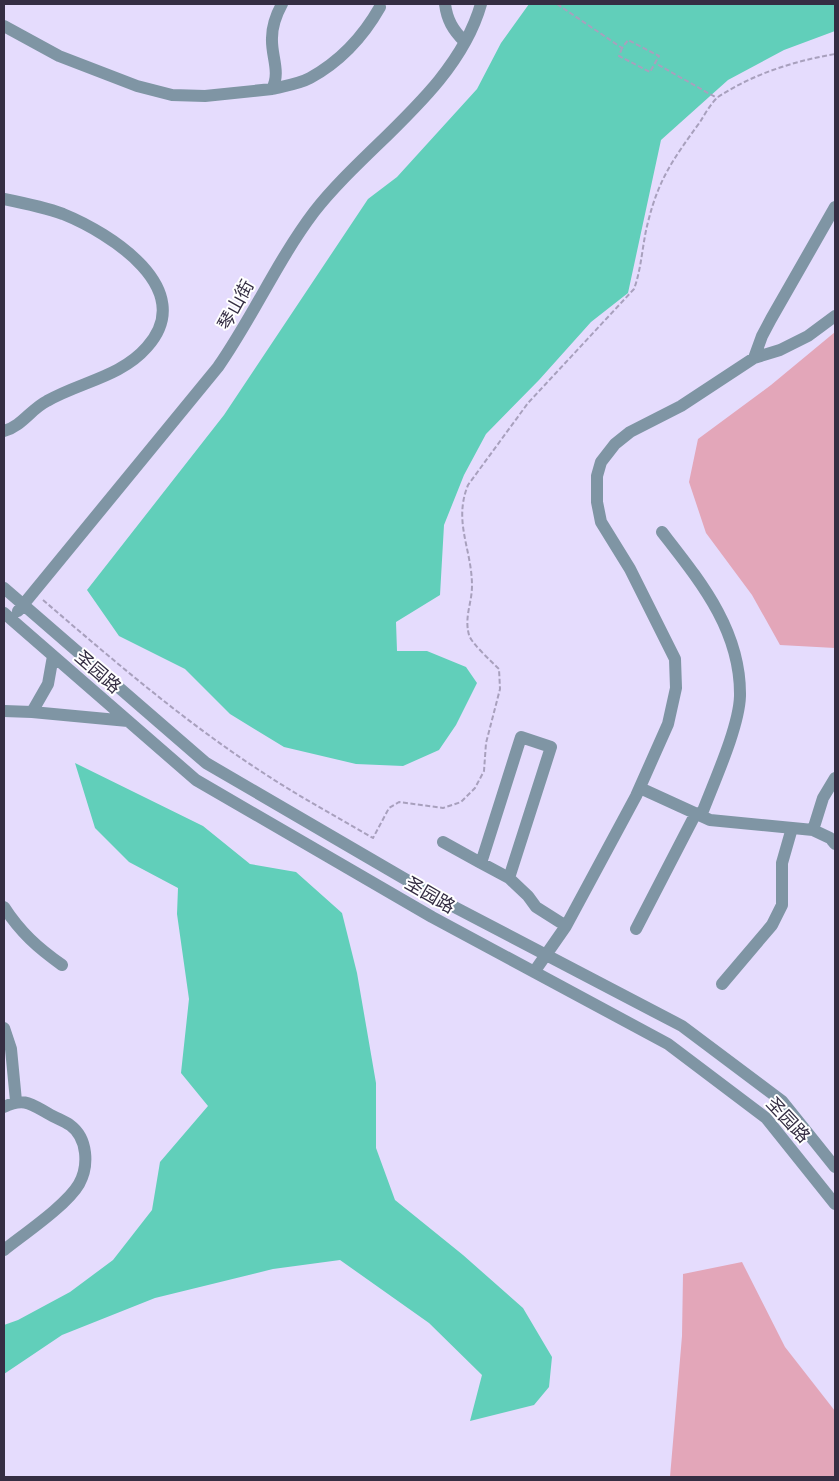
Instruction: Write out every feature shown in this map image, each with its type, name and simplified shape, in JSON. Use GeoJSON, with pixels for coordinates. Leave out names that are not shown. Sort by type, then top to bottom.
{"type":"FeatureCollection","features":[{"type":"Feature","properties":{"kind":"street"},"geometry":{"type":"LineString","coordinates":[[272,89],[277,80],[271,40],[274,19],[282,4]]}},
{"type":"Feature","properties":{"kind":"street"},"geometry":{"type":"LineString","coordinates":[[445,4],[446,14],[453,31],[464,41]]}},
{"type":"Feature","properties":{"kind":"street","name":"琴山街"},"geometry":{"type":"LineString","coordinates":[[8,617],[23,605],[34,592],[218,367],[234,344],[295,238],[315,210],[435,84],[464,41],[481,4]]}},
{"type":"Feature","properties":{"kind":"street"},"geometry":{"type":"LineString","coordinates":[[4,26],[68,60],[137,86],[172,95],[205,96],[272,89],[308,79],[335,61],[367,30],[380,7]]}},
{"type":"Feature","properties":{"kind":"street"},"geometry":{"type":"LineString","coordinates":[[4,199],[32,204],[64,214],[116,242],[147,271],[158,287],[162,305],[157,333],[136,358],[98,380],[46,401],[13,428],[4,431]]}},
{"type":"Feature","properties":{"kind":"street"},"geometry":{"type":"LineString","coordinates":[[754,358],[770,319],[835,207]]}},
{"type":"Feature","properties":{"kind":"street"},"geometry":{"type":"LineString","coordinates":[[534,972],[566,926],[640,788],[668,724],[676,688],[675,659],[630,569],[601,522],[597,476],[601,462],[615,444],[630,432],[681,406],[754,358],[780,350],[808,336],[835,316]]}},
{"type":"Feature","properties":{"kind":"street"},"geometry":{"type":"LineString","coordinates":[[636,929],[698,814],[731,735],[740,698],[736,656],[722,618],[704,586],[662,532]]}},
{"type":"Feature","properties":{"kind":"street","name":"圣园路"},"geometry":{"type":"LineString","coordinates":[[4,588],[206,763],[441,900],[682,1026],[782,1101],[835,1167]]}},
{"type":"Feature","properties":{"kind":"street","name":"圣园路"},"geometry":{"type":"LineString","coordinates":[[8,617],[196,780],[432,917],[668,1044],[766,1118],[835,1204]]}},
{"type":"Feature","properties":{"kind":"street"},"geometry":{"type":"LineString","coordinates":[[32,712],[48,684],[53,656]]}},
{"type":"Feature","properties":{"kind":"street"},"geometry":{"type":"LineString","coordinates":[[4,712],[32,712],[128,721]]}},
{"type":"Feature","properties":{"kind":"street"},"geometry":{"type":"LineString","coordinates":[[481,863],[520,737],[551,747],[509,878]]}},
{"type":"Feature","properties":{"kind":"street"},"geometry":{"type":"LineString","coordinates":[[813,830],[823,798],[835,778]]}},
{"type":"Feature","properties":{"kind":"street"},"geometry":{"type":"LineString","coordinates":[[640,788],[698,814],[727,822],[813,830],[830,838],[835,844]]}},
{"type":"Feature","properties":{"kind":"street"},"geometry":{"type":"LineString","coordinates":[[722,984],[772,925],[782,906],[782,863],[792,828]]}},
{"type":"Feature","properties":{"kind":"street"},"geometry":{"type":"LineString","coordinates":[[443,842],[509,878],[528,896],[536,907],[566,926]]}},
{"type":"Feature","properties":{"kind":"street"},"geometry":{"type":"LineString","coordinates":[[4,907],[18,928],[38,947],[62,965]]}},
{"type":"Feature","properties":{"kind":"street"},"geometry":{"type":"LineString","coordinates":[[4,1028],[11,1049],[16,1101]]}},
{"type":"Feature","properties":{"kind":"street"},"geometry":{"type":"LineString","coordinates":[[4,1107],[16,1101],[30,1104],[71,1126],[82,1140],[86,1153],[84,1170],[78,1184],[66,1199],[4,1250]]}},
{"type":"Feature","properties":{"kind":"path"},"geometry":{"type":"LineString","coordinates":[[557,4],[622,48]]}},
{"type":"Feature","properties":{"kind":"path"},"geometry":{"type":"LineString","coordinates":[[628,40],[659,56],[650,72],[619,56],[622,48],[628,40]]}},
{"type":"Feature","properties":{"kind":"path"},"geometry":{"type":"LineString","coordinates":[[34,592],[114,661],[183,716],[265,774],[373,838],[389,808],[399,802],[443,808],[461,802],[474,788],[484,770],[486,743],[500,689],[499,670],[469,637],[466,616],[472,587],[462,525],[462,500],[468,485],[528,403],[634,289],[641,269],[648,223],[661,181],[680,147],[717,98],[775,69],[802,60],[835,54]]}},
{"type":"Feature","properties":{"kind":"path"},"geometry":{"type":"LineString","coordinates":[[655,64],[717,98]]}},
{"type":"Feature","properties":{"kind":"shaded area"},"geometry":{"type":"Polygon","coordinates":[[[529,4],[835,4],[835,31],[784,50],[728,80],[661,140],[628,293],[591,322],[539,380],[486,434],[464,475],[444,525],[440,595],[396,622],[397,651],[427,651],[466,667],[477,683],[456,725],[439,750],[403,766],[356,764],[284,747],[230,714],[185,669],[119,636],[87,590],[224,415],[368,199],[397,177],[477,89],[501,43],[529,4]]]}},
{"type":"Feature","properties":{"kind":"shaded area"},"geometry":{"type":"Polygon","coordinates":[[[835,332],[835,648],[780,645],[752,595],[706,533],[689,482],[698,439],[771,385],[835,332]]]}},
{"type":"Feature","properties":{"kind":"shaded area"},"geometry":{"type":"Polygon","coordinates":[[[75,763],[203,826],[250,864],[296,872],[342,913],[357,973],[376,1083],[376,1148],[395,1200],[463,1255],[523,1308],[552,1357],[549,1387],[534,1405],[470,1421],[482,1375],[429,1323],[340,1260],[273,1269],[155,1298],[62,1335],[4,1374],[4,1325],[18,1320],[70,1292],[113,1260],[152,1210],[160,1162],[208,1106],[181,1073],[189,999],[177,914],[178,888],[129,862],[95,828],[75,763]]]}},
{"type":"Feature","properties":{"kind":"shaded area"},"geometry":{"type":"Polygon","coordinates":[[[742,1262],[785,1347],[835,1411],[835,1477],[670,1477],[682,1336],[683,1274],[742,1262]]]}}]}
